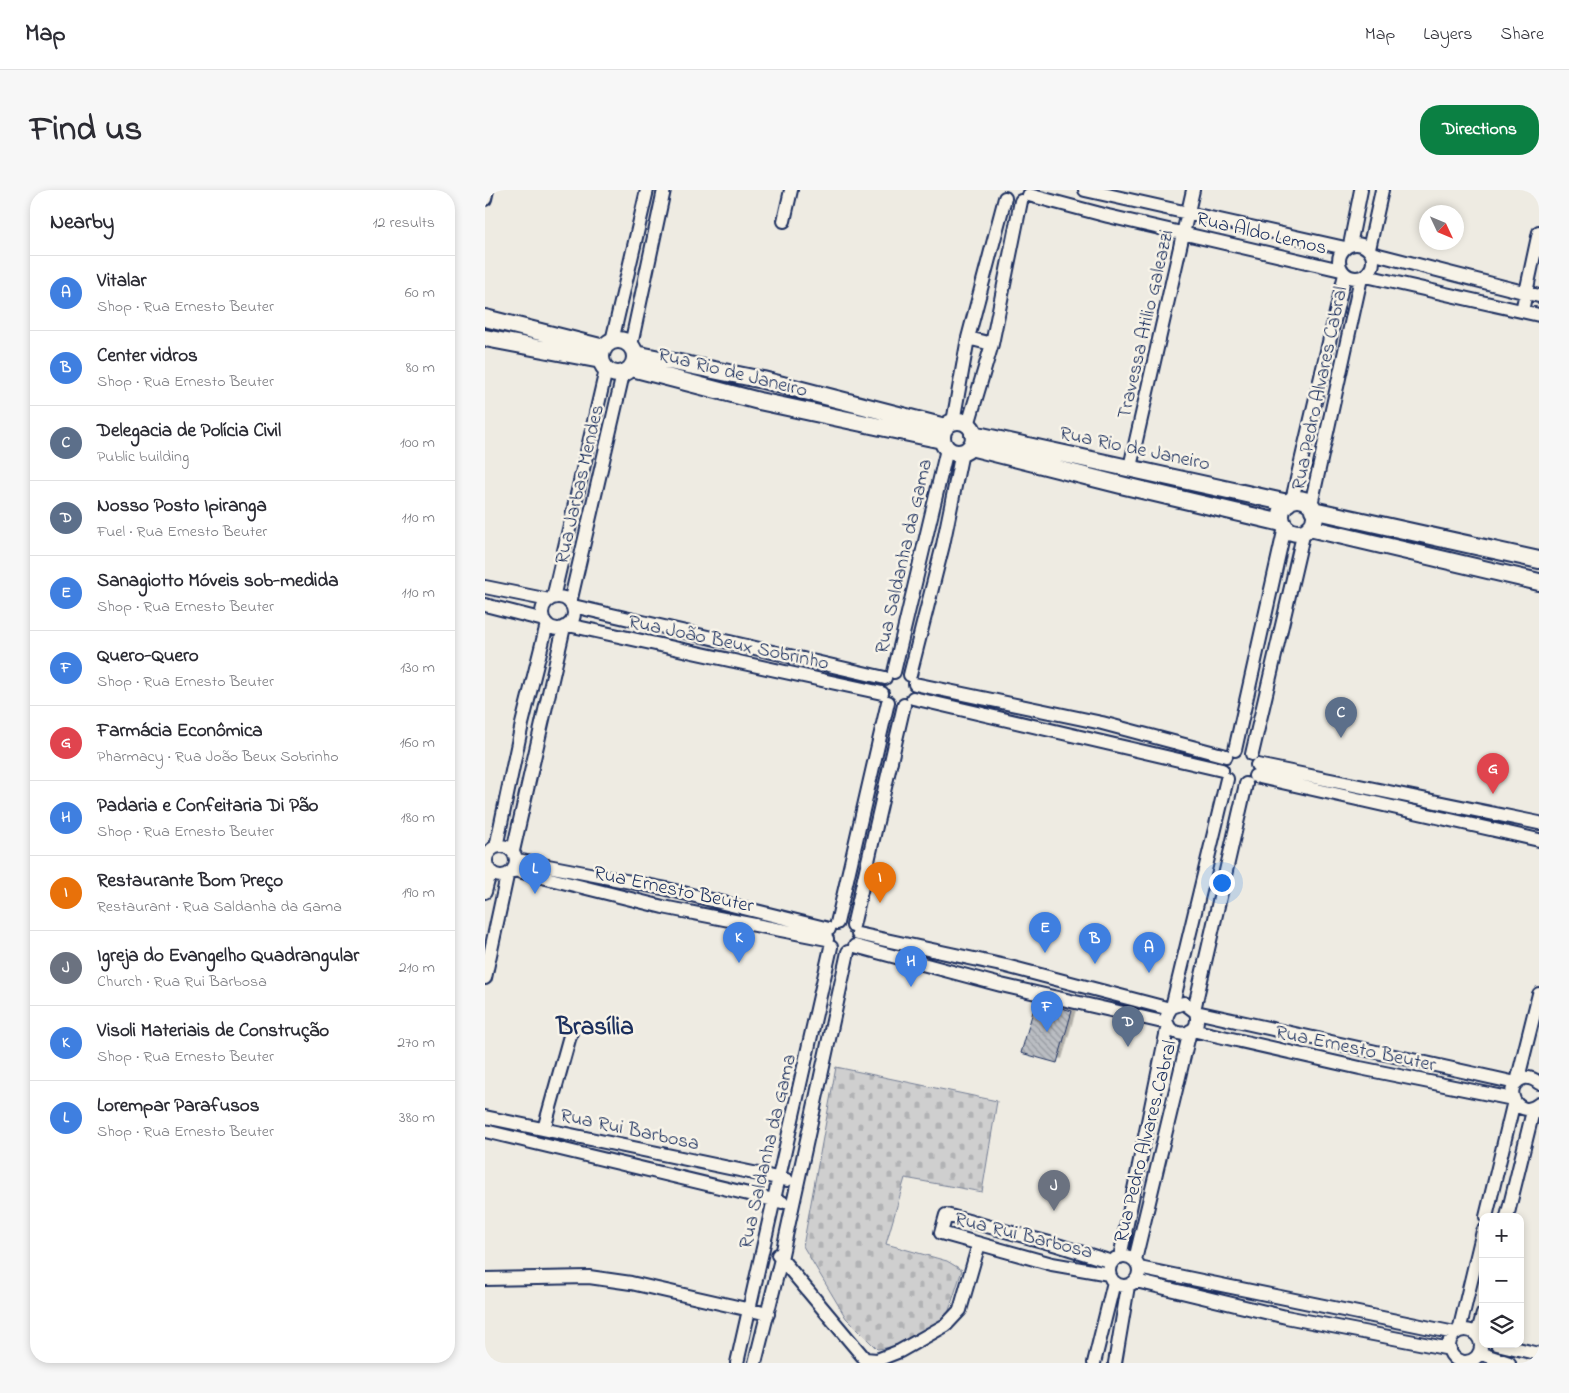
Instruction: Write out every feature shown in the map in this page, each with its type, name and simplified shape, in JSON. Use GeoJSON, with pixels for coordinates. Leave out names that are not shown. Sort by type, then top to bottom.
{"type":"FeatureCollection","features":[{"type":"Feature","properties":{"kind":"main road"},"geometry":{"type":"LineString","coordinates":[[485,318],[606,355],[617,375],[630,360],[622,340],[606,355]]}},
{"type":"Feature","properties":{"kind":"main road"},"geometry":{"type":"LineString","coordinates":[[485,338],[606,355]]}},
{"type":"Feature","properties":{"kind":"main road","name":"Rua Rio de Janeiro"},"geometry":{"type":"LineString","coordinates":[[630,360],[763,380],[1147,491],[1284,525]]}},
{"type":"Feature","properties":{"kind":"main road","name":"Rua Rio de Janeiro"},"geometry":{"type":"LineString","coordinates":[[630,360],[759,401],[1129,467],[1290,501]]}},
{"type":"Feature","properties":{"kind":"main road"},"geometry":{"type":"LineString","coordinates":[[759,401],[763,380]]}},
{"type":"Feature","properties":{"kind":"main road"},"geometry":{"type":"LineString","coordinates":[[1147,491],[1151,472]]}},
{"type":"Feature","properties":{"kind":"main road"},"geometry":{"type":"LineString","coordinates":[[1539,560],[1312,507],[1302,500],[1290,501],[1282,512],[1284,525],[1294,532],[1307,530],[1539,582]]}},
{"type":"Feature","properties":{"kind":"main road"},"geometry":{"type":"LineString","coordinates":[[1307,530],[1314,520],[1312,507]]}},
{"type":"Feature","properties":{"kind":"street"},"geometry":{"type":"LineString","coordinates":[[485,200],[487,190]]}},
{"type":"Feature","properties":{"kind":"street","name":"Rua Jarbas Mendes"},"geometry":{"type":"LineString","coordinates":[[551,599],[606,355],[647,190]]}},
{"type":"Feature","properties":{"kind":"street","name":"Rua Jarbas Mendes"},"geometry":{"type":"LineString","coordinates":[[571,604],[630,360],[664,190]]}},
{"type":"Feature","properties":{"kind":"street"},"geometry":{"type":"LineString","coordinates":[[784,221],[791,190]]}},
{"type":"Feature","properties":{"kind":"street","name":"Rua Aldo Lemos"},"geometry":{"type":"LineString","coordinates":[[1085,190],[1347,247]]}},
{"type":"Feature","properties":{"kind":"street","name":"Travessa Atilio Galeazzi"},"geometry":{"type":"LineString","coordinates":[[1129,467],[1193,190]]}},
{"type":"Feature","properties":{"kind":"street"},"geometry":{"type":"LineString","coordinates":[[1361,190],[1347,247],[1339,258],[1343,272],[1349,278],[1364,277],[1539,315]]}},
{"type":"Feature","properties":{"kind":"street"},"geometry":{"type":"LineString","coordinates":[[1364,277],[1374,263],[1370,251],[1382,190]]}},
{"type":"Feature","properties":{"kind":"street","name":"Rua Aldo Lemos"},"geometry":{"type":"LineString","coordinates":[[1003,194],[1010,201],[1027,195],[1343,272]]}},
{"type":"Feature","properties":{"kind":"street","name":"Rua Saldanha da Gama"},"geometry":{"type":"LineString","coordinates":[[913,680],[943,546],[958,437],[968,338],[1003,194]]}},
{"type":"Feature","properties":{"kind":"street","name":"Rua Saldanha da Gama"},"geometry":{"type":"LineString","coordinates":[[889,675],[924,542],[958,437],[992,344],[1027,195]]}},
{"type":"Feature","properties":{"kind":"street"},"geometry":{"type":"LineString","coordinates":[[1108,216],[1112,195]]}},
{"type":"Feature","properties":{"kind":"street"},"geometry":{"type":"LineString","coordinates":[[1267,252],[1272,232]]}},
{"type":"Feature","properties":{"kind":"street"},"geometry":{"type":"LineString","coordinates":[[1522,312],[1539,232]]}},
{"type":"Feature","properties":{"kind":"street"},"geometry":{"type":"LineString","coordinates":[[1347,247],[1359,244],[1370,251],[1539,296]]}},
{"type":"Feature","properties":{"kind":"street","name":"Rua Pedro Alvares Cabral"},"geometry":{"type":"LineString","coordinates":[[1290,501],[1343,272]]}},
{"type":"Feature","properties":{"kind":"street","name":"Rua Pedro Alvares Cabral"},"geometry":{"type":"LineString","coordinates":[[1312,507],[1364,277]]}},
{"type":"Feature","properties":{"kind":"street"},"geometry":{"type":"LineString","coordinates":[[968,338],[992,344]]}},
{"type":"Feature","properties":{"kind":"street"},"geometry":{"type":"LineString","coordinates":[[1167,1024],[1166,1018],[1171,1008],[1191,929],[1284,525]]}},
{"type":"Feature","properties":{"kind":"street"},"geometry":{"type":"LineString","coordinates":[[853,940],[839,952],[831,935],[845,922],[853,940],[1001,985],[1167,1024],[1177,1033],[1191,1031],[1196,1025],[1195,1011],[1212,934],[1253,770],[1307,530]]}},
{"type":"Feature","properties":{"kind":"street"},"geometry":{"type":"LineString","coordinates":[[924,542],[943,546]]}},
{"type":"Feature","properties":{"kind":"street"},"geometry":{"type":"LineString","coordinates":[[485,587],[551,599],[563,598],[571,604],[574,616],[566,626],[513,864],[485,978]]}},
{"type":"Feature","properties":{"kind":"street"},"geometry":{"type":"LineString","coordinates":[[485,892],[488,858],[546,622],[543,611],[551,599]]}},
{"type":"Feature","properties":{"kind":"street","name":"Rua João Beux Sobrinho"},"geometry":{"type":"LineString","coordinates":[[571,604],[889,675]]}},
{"type":"Feature","properties":{"kind":"street"},"geometry":{"type":"LineString","coordinates":[[485,605],[546,622],[555,628],[566,626]]}},
{"type":"Feature","properties":{"kind":"street","name":"Rua João Beux Sobrinho"},"geometry":{"type":"LineString","coordinates":[[566,626],[885,698]]}},
{"type":"Feature","properties":{"kind":"street"},"geometry":{"type":"LineString","coordinates":[[1253,770],[1247,751],[1230,753],[913,680],[899,671],[889,675],[885,698],[893,705],[909,702],[1225,775],[1236,784],[1253,770],[1539,823]]}},
{"type":"Feature","properties":{"kind":"street"},"geometry":{"type":"LineString","coordinates":[[909,702],[913,680]]}},
{"type":"Feature","properties":{"kind":"street","name":"Rua Saldanha da Gama"},"geometry":{"type":"LineString","coordinates":[[737,1363],[766,1242],[831,935],[885,698]]}},
{"type":"Feature","properties":{"kind":"street","name":"Rua Saldanha da Gama"},"geometry":{"type":"LineString","coordinates":[[755,1363],[768,1314],[909,702]]}},
{"type":"Feature","properties":{"kind":"street"},"geometry":{"type":"LineString","coordinates":[[1253,770],[1539,840]]}},
{"type":"Feature","properties":{"kind":"street"},"geometry":{"type":"LineString","coordinates":[[488,858],[505,846],[513,864]]}},
{"type":"Feature","properties":{"kind":"street"},"geometry":{"type":"LineString","coordinates":[[488,858],[498,876],[513,864]]}},
{"type":"Feature","properties":{"kind":"street","name":"Rua Ernesto Beuter"},"geometry":{"type":"LineString","coordinates":[[513,864],[667,889],[831,935]]}},
{"type":"Feature","properties":{"kind":"street","name":"Rua Ernesto Beuter"},"geometry":{"type":"LineString","coordinates":[[513,864],[663,907],[831,935]]}},
{"type":"Feature","properties":{"kind":"street"},"geometry":{"type":"LineString","coordinates":[[1202,882],[1223,886]]}},
{"type":"Feature","properties":{"kind":"street"},"geometry":{"type":"LineString","coordinates":[[1191,929],[1212,934]]}},
{"type":"Feature","properties":{"kind":"street"},"geometry":{"type":"LineString","coordinates":[[853,940],[1006,966],[1171,1008],[1184,1003],[1195,1011]]}},
{"type":"Feature","properties":{"kind":"street"},"geometry":{"type":"LineString","coordinates":[[1487,1213],[1514,1100],[1512,1091],[1517,1083],[1539,994]]}},
{"type":"Feature","properties":{"kind":"street","name":"Rua Ernesto Beuter"},"geometry":{"type":"LineString","coordinates":[[1195,1011],[1517,1083],[1527,1078],[1539,1083]]}},
{"type":"Feature","properties":{"kind":"street","name":"Rua Pedro Alvares Cabral"},"geometry":{"type":"LineString","coordinates":[[1094,1363],[1167,1024]]}},
{"type":"Feature","properties":{"kind":"street","name":"Rua Pedro Alvares Cabral"},"geometry":{"type":"LineString","coordinates":[[1115,1363],[1191,1031]]}},
{"type":"Feature","properties":{"kind":"street","name":"Rua Ernesto Beuter"},"geometry":{"type":"LineString","coordinates":[[1191,1031],[1514,1100],[1521,1107],[1537,1106]]}},
{"type":"Feature","properties":{"kind":"street"},"geometry":{"type":"LineString","coordinates":[[544,1129],[571,1032]]}},
{"type":"Feature","properties":{"kind":"street"},"geometry":{"type":"LineString","coordinates":[[1508,1213],[1537,1106]]}},
{"type":"Feature","properties":{"kind":"street","name":"Rua Rui Barbosa"},"geometry":{"type":"LineString","coordinates":[[485,1117],[797,1182]]}},
{"type":"Feature","properties":{"kind":"street","name":"Rua Rui Barbosa"},"geometry":{"type":"LineString","coordinates":[[485,1131],[792,1204]]}},
{"type":"Feature","properties":{"kind":"street","name":"Rua Rui Barbosa"},"geometry":{"type":"LineString","coordinates":[[946,1215],[1057,1245],[1114,1269],[1053,1264],[941,1233],[946,1215]]}},
{"type":"Feature","properties":{"kind":"street"},"geometry":{"type":"LineString","coordinates":[[766,1242],[865,1359],[877,1360],[900,1351],[947,1325],[961,1310],[979,1244]]}},
{"type":"Feature","properties":{"kind":"street"},"geometry":{"type":"LineString","coordinates":[[1053,1264],[1057,1245]]}},
{"type":"Feature","properties":{"kind":"street"},"geometry":{"type":"LineString","coordinates":[[1449,1354],[1450,1340],[1457,1332],[1479,1247]]}},
{"type":"Feature","properties":{"kind":"street"},"geometry":{"type":"LineString","coordinates":[[1114,1269],[1130,1257],[1134,1274]]}},
{"type":"Feature","properties":{"kind":"street"},"geometry":{"type":"LineString","coordinates":[[1114,1269],[1286,1316],[1449,1354],[1462,1361],[1477,1358],[1509,1363]]}},
{"type":"Feature","properties":{"kind":"street"},"geometry":{"type":"LineString","coordinates":[[1134,1274],[1291,1299],[1457,1332],[1469,1330],[1479,1338]]}},
{"type":"Feature","properties":{"kind":"street"},"geometry":{"type":"LineString","coordinates":[[485,1279],[589,1277],[631,1283],[768,1314]]}},
{"type":"Feature","properties":{"kind":"street"},"geometry":{"type":"LineString","coordinates":[[1286,1316],[1291,1299]]}},
{"type":"Feature","properties":{"kind":"street"},"geometry":{"type":"LineString","coordinates":[[1477,1358],[1479,1345]]}},
{"type":"Feature","properties":{"kind":"street"},"geometry":{"type":"LineString","coordinates":[[1509,1348],[1536,1357]]}},
{"type":"Feature","properties":{"kind":"green space"},"geometry":{"type":"Polygon","coordinates":[[[836,1067],[997,1101],[982,1192],[905,1178],[886,1244],[947,1261],[962,1270],[945,1323],[903,1346],[877,1349],[846,1318],[803,1246],[836,1067]]]}},
{"type":"Feature","properties":{"kind":"building"},"geometry":{"type":"Polygon","coordinates":[[[1036,1001],[1072,1011],[1057,1063],[1021,1053],[1036,1001]]]}},
{"type":"Feature","properties":{"kind":"place","name":"Delegacia de Polícia Civil"},"geometry":{"type":"Point","coordinates":[1341,738]}},
{"type":"Feature","properties":{"kind":"place","name":"Farmácia Econômica"},"geometry":{"type":"Point","coordinates":[1493,794]}},
{"type":"Feature","properties":{"kind":"place","name":"Lorempar Parafusos"},"geometry":{"type":"Point","coordinates":[535,894]}},
{"type":"Feature","properties":{"kind":"place","name":"Restaurante Bom Preço"},"geometry":{"type":"Point","coordinates":[880,903]}},
{"type":"Feature","properties":{"kind":"place","name":"Sanagiotto Móveis sob-medida"},"geometry":{"type":"Point","coordinates":[1045,953]}},
{"type":"Feature","properties":{"kind":"place","name":"Visoli Materiais de Construção"},"geometry":{"type":"Point","coordinates":[739,963]}},
{"type":"Feature","properties":{"kind":"place","name":"Center vidros"},"geometry":{"type":"Point","coordinates":[1095,964]}},
{"type":"Feature","properties":{"kind":"place","name":"Vitalar"},"geometry":{"type":"Point","coordinates":[1149,973]}},
{"type":"Feature","properties":{"kind":"place","name":"Padaria e Confeitaria Di Pão"},"geometry":{"type":"Point","coordinates":[911,987]}},
{"type":"Feature","properties":{"kind":"place","name":"Quero-Quero"},"geometry":{"type":"Point","coordinates":[1047,1032]}},
{"type":"Feature","properties":{"kind":"place","name":"Nosso Posto Ipiranga"},"geometry":{"type":"Point","coordinates":[1128,1047]}},
{"type":"Feature","properties":{"kind":"place","name":"Igreja do Evangelho Quadrangular"},"geometry":{"type":"Point","coordinates":[1054,1211]}},
{"type":"Feature","properties":{"kind":"district","name":"Brasília"},"geometry":{"type":"Point","coordinates":[595,1025]}}]}
